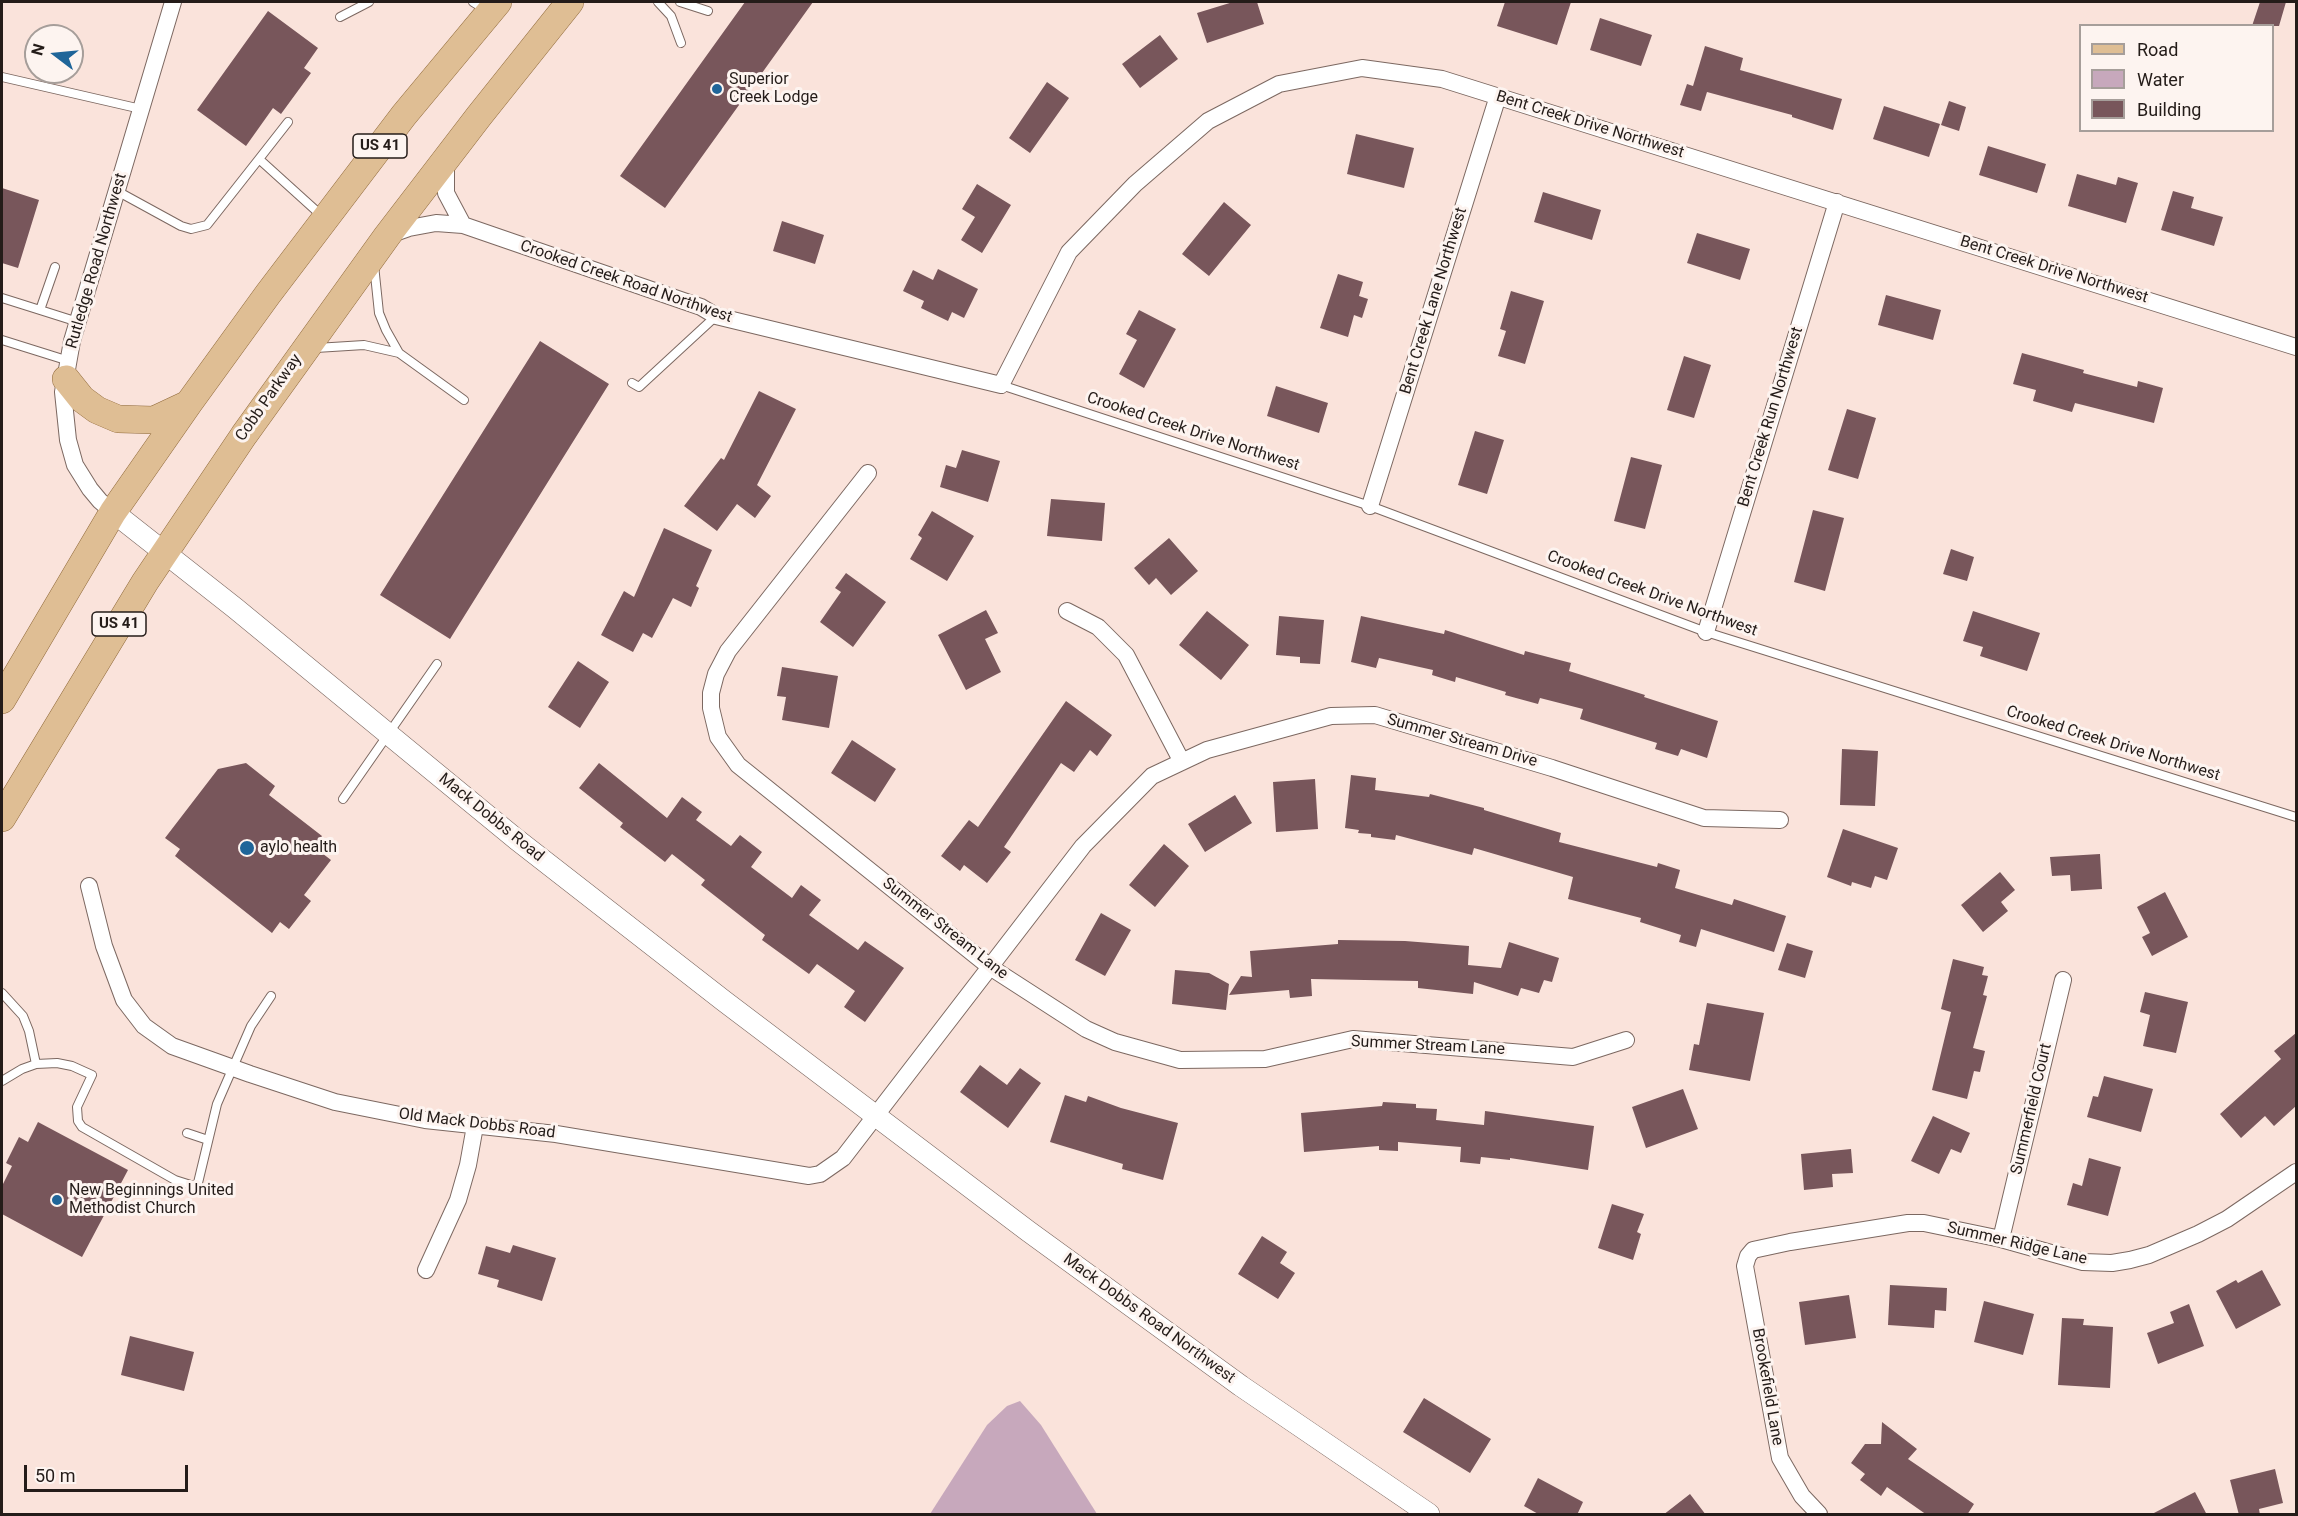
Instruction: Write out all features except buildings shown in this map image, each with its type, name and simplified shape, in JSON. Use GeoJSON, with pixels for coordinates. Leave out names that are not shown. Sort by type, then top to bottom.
{"type":"FeatureCollection","features":[{"type":"Feature","properties":{"kind":"main road","name":"Cobb Parkway"},"geometry":{"type":"LineString","coordinates":[[2,818],[165,551],[303,350],[446,158],[570,2]]}},
{"type":"Feature","properties":{"kind":"main road","name":"US 41"},"geometry":{"type":"LineString","coordinates":[[2,700],[113,512],[189,403],[486,5]]}},
{"type":"Feature","properties":{"kind":"main road"},"geometry":{"type":"LineString","coordinates":[[67,370],[82,399],[97,410],[118,419],[154,420],[189,403]]}},
{"type":"Feature","properties":{"kind":"street","name":"Rutledge Road Northwest"},"geometry":{"type":"LineString","coordinates":[[113,512],[90,489],[75,465],[64,418],[63,392],[78,322],[173,2]]}},
{"type":"Feature","properties":{"kind":"street","name":"Bent Creek Drive Northwest"},"geometry":{"type":"LineString","coordinates":[[1001,385],[1070,252],[1135,184],[1208,121],[1279,84],[1362,68],[1442,79],[2296,346]]}},
{"type":"Feature","properties":{"kind":"street","name":"Bent Creek Lane Northwest"},"geometry":{"type":"LineString","coordinates":[[1370,506],[1498,96]]}},
{"type":"Feature","properties":{"kind":"street"},"geometry":{"type":"LineString","coordinates":[[446,158],[446,193],[463,225]]}},
{"type":"Feature","properties":{"kind":"street","name":"Bent Creek Run Northwest"},"geometry":{"type":"LineString","coordinates":[[1706,632],[1836,202]]}},
{"type":"Feature","properties":{"kind":"street","name":"Crooked Creek Road Northwest"},"geometry":{"type":"LineString","coordinates":[[380,245],[409,228],[436,223],[463,225],[701,307],[716,316],[1001,385]]}},
{"type":"Feature","properties":{"kind":"street","name":"Summer Stream Lane"},"geometry":{"type":"LineString","coordinates":[[868,473],[728,651],[716,674],[711,708],[718,737],[738,765],[990,967],[1086,1029],[1115,1042],[1180,1060],[1265,1059],[1353,1039],[1573,1057],[1626,1040]]}},
{"type":"Feature","properties":{"kind":"street","name":"Mack Dobbs Road"},"geometry":{"type":"LineString","coordinates":[[113,512],[165,551],[535,854],[724,1001],[876,1115]]}},
{"type":"Feature","properties":{"kind":"street"},"geometry":{"type":"LineString","coordinates":[[1068,611],[1098,627],[1126,655],[1182,762]]}},
{"type":"Feature","properties":{"kind":"street","name":"Summer Stream Drive"},"geometry":{"type":"LineString","coordinates":[[876,1115],[1083,846],[1152,776],[1207,750],[1330,716],[1375,715],[1552,768],[1704,818],[1780,820]]}},
{"type":"Feature","properties":{"kind":"street","name":"Old Mack Dobbs Road"},"geometry":{"type":"LineString","coordinates":[[89,886],[104,946],[124,1000],[144,1026],[172,1046],[335,1102],[425,1120],[556,1134],[808,1176],[820,1174],[843,1158],[876,1115]]}},
{"type":"Feature","properties":{"kind":"street","name":"Summerfield Court"},"geometry":{"type":"LineString","coordinates":[[2001,1239],[2063,980]]}},
{"type":"Feature","properties":{"kind":"street","name":"Mack Dobbs Road Northwest"},"geometry":{"type":"LineString","coordinates":[[876,1115],[1028,1231],[1240,1386],[1429,1515]]}},
{"type":"Feature","properties":{"kind":"street"},"geometry":{"type":"LineString","coordinates":[[426,1270],[458,1200],[468,1166],[475,1126]]}},
{"type":"Feature","properties":{"kind":"street","name":"Summer Ridge Lane"},"geometry":{"type":"LineString","coordinates":[[1753,1250],[1908,1223],[1924,1223],[2001,1239],[2083,1262],[2130,1260],[2149,1255],[2227,1219],[2296,1172]]}},
{"type":"Feature","properties":{"kind":"street","name":"Brookefield Lane"},"geometry":{"type":"LineString","coordinates":[[1753,1250],[1744,1266],[1780,1458],[1802,1496],[1819,1515]]}},
{"type":"Feature","properties":{"kind":"lane"},"geometry":{"type":"LineString","coordinates":[[340,17],[369,2]]}},
{"type":"Feature","properties":{"kind":"lane"},"geometry":{"type":"LineString","coordinates":[[658,2],[671,16],[681,43]]}},
{"type":"Feature","properties":{"kind":"lane"},"geometry":{"type":"LineString","coordinates":[[680,2],[708,11]]}},
{"type":"Feature","properties":{"kind":"lane"},"geometry":{"type":"LineString","coordinates":[[2,77],[141,109]]}},
{"type":"Feature","properties":{"kind":"lane"},"geometry":{"type":"LineString","coordinates":[[117,191],[181,226],[191,229],[207,225],[288,122]]}},
{"type":"Feature","properties":{"kind":"lane"},"geometry":{"type":"LineString","coordinates":[[259,159],[325,219]]}},
{"type":"Feature","properties":{"kind":"lane"},"geometry":{"type":"LineString","coordinates":[[380,245],[380,313],[386,330],[399,353]]}},
{"type":"Feature","properties":{"kind":"lane"},"geometry":{"type":"LineString","coordinates":[[40,310],[55,267]]}},
{"type":"Feature","properties":{"kind":"lane"},"geometry":{"type":"LineString","coordinates":[[2,298],[78,322]]}},
{"type":"Feature","properties":{"kind":"lane"},"geometry":{"type":"LineString","coordinates":[[632,383],[639,387],[716,316]]}},
{"type":"Feature","properties":{"kind":"lane"},"geometry":{"type":"LineString","coordinates":[[2,340],[67,370]]}},
{"type":"Feature","properties":{"kind":"lane"},"geometry":{"type":"LineString","coordinates":[[303,350],[329,345],[364,345],[399,353],[464,400]]}},
{"type":"Feature","properties":{"kind":"lane","name":"Crooked Creek Drive Northwest"},"geometry":{"type":"LineString","coordinates":[[1001,385],[1370,506],[1706,632],[2296,817]]}},
{"type":"Feature","properties":{"kind":"lane"},"geometry":{"type":"LineString","coordinates":[[343,799],[437,664]]}},
{"type":"Feature","properties":{"kind":"lane"},"geometry":{"type":"LineString","coordinates":[[2,993],[23,1016],[29,1031],[36,1064]]}},
{"type":"Feature","properties":{"kind":"lane"},"geometry":{"type":"LineString","coordinates":[[2,1081],[36,1064],[57,1063],[72,1066],[92,1075],[77,1107],[78,1121],[82,1127],[175,1180],[197,1187],[217,1104],[251,1026],[271,996]]}},
{"type":"Feature","properties":{"kind":"lane"},"geometry":{"type":"LineString","coordinates":[[187,1132],[208,1140]]}},
{"type":"Feature","properties":{"kind":"water"},"geometry":{"type":"Polygon","coordinates":[[[1020,1401],[1041,1425],[1097,1514],[930,1514],[987,1425],[1007,1406],[1020,1401]]]}},
{"type":"Feature","properties":{"kind":"place","name":"Superior Creek Lodge"},"geometry":{"type":"Point","coordinates":[717,89]}},
{"type":"Feature","properties":{"kind":"place","name":"aylo health"},"geometry":{"type":"Point","coordinates":[247,848]}},
{"type":"Feature","properties":{"kind":"place","name":"New Beginnings United Methodist Church"},"geometry":{"type":"Point","coordinates":[57,1200]}}]}
